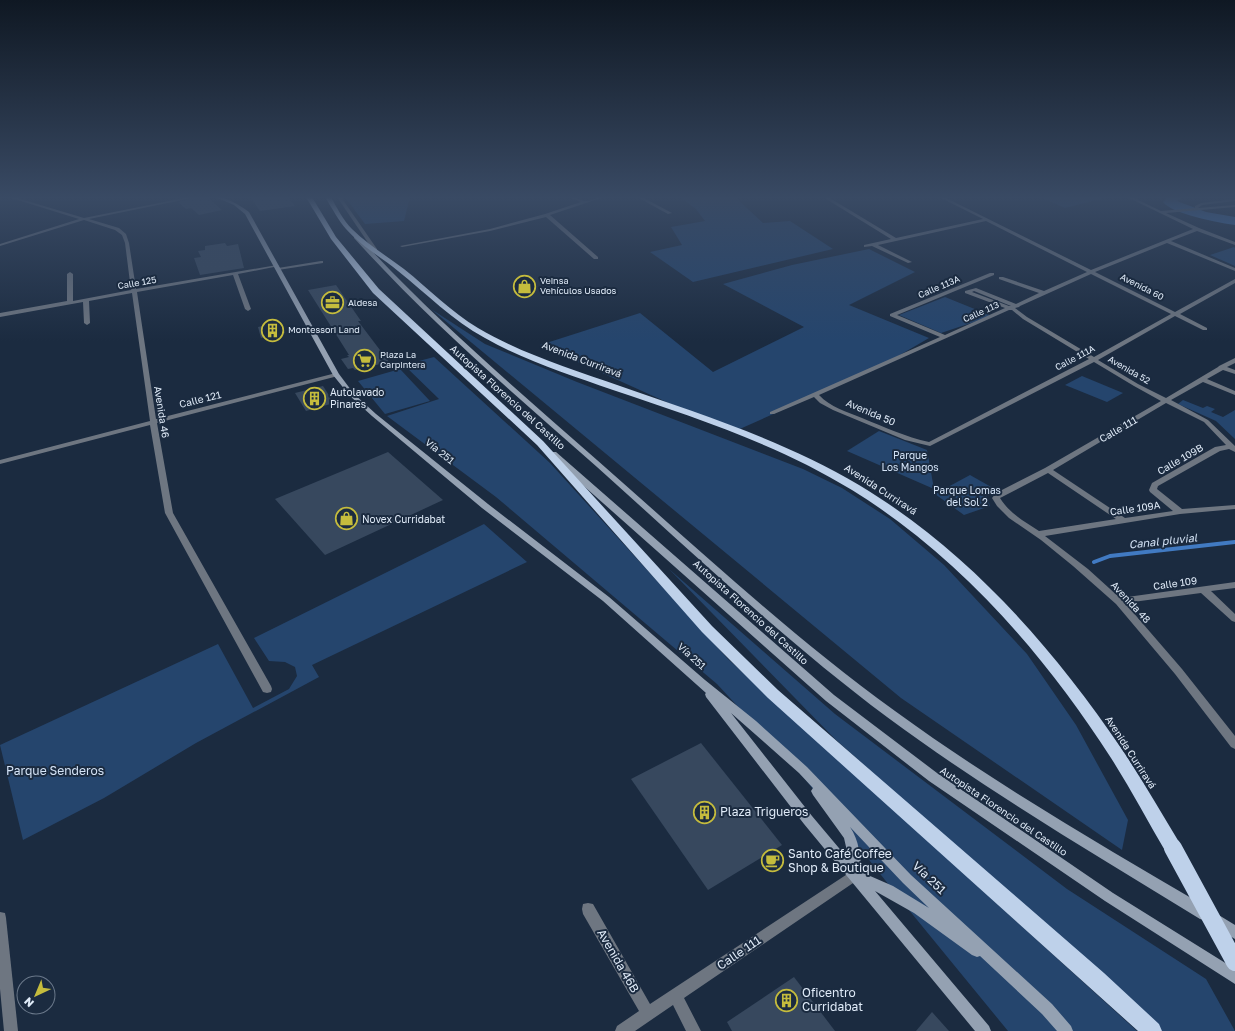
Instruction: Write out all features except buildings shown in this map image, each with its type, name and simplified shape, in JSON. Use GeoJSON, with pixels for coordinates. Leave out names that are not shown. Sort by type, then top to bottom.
{"type":"FeatureCollection","features":[{"type":"Feature","properties":{"kind":"highway","name":"Autopista Florencio del Castillo"},"geometry":{"type":"LineString","coordinates":[[339,245],[376,291],[540,443]]}},
{"type":"Feature","properties":{"kind":"highway","name":"Avenida Curriravá"},"geometry":{"type":"LineString","coordinates":[[370,245],[450,312],[472,327],[515,349],[572,373],[733,432],[799,458],[855,488],[907,522],[975,580],[1044,656],[1108,741],[1173,848],[1235,962]]}},
{"type":"Feature","properties":{"kind":"highway"},"geometry":{"type":"LineString","coordinates":[[540,443],[707,629],[773,694],[1098,980],[1152,1031]]}},
{"type":"Feature","properties":{"kind":"main road","name":"Vía 251"},"geometry":{"type":"LineString","coordinates":[[265,245],[336,375],[352,395],[374,415],[485,506],[606,599],[701,683],[752,724],[803,770],[907,879],[1047,1009],[1066,1031]]}},
{"type":"Feature","properties":{"kind":"main road","name":"Autopista Florencio del Castillo"},"geometry":{"type":"LineString","coordinates":[[363,245],[388,274],[487,366],[800,643],[891,713],[950,755],[1082,840],[1235,932]]}},
{"type":"Feature","properties":{"kind":"main road","name":"Autopista Florencio del Castillo"},"geometry":{"type":"LineString","coordinates":[[540,443],[830,698],[940,782],[1109,897],[1235,977]]}},
{"type":"Feature","properties":{"kind":"main road","name":"Vía 251"},"geometry":{"type":"LineString","coordinates":[[701,683],[808,820],[984,1031]]}},
{"type":"Feature","properties":{"kind":"main road"},"geometry":{"type":"LineString","coordinates":[[803,770],[849,836],[854,860],[855,875],[877,884],[910,902],[1003,968]]}},
{"type":"Feature","properties":{"kind":"street","name":"Avenida 46"},"geometry":{"type":"LineString","coordinates":[[127,245],[168,513],[267,689]]}},
{"type":"Feature","properties":{"kind":"street"},"geometry":{"type":"LineString","coordinates":[[372,245],[375,249]]}},
{"type":"Feature","properties":{"kind":"street"},"geometry":{"type":"LineString","coordinates":[[402,246],[407,245]]}},
{"type":"Feature","properties":{"kind":"street"},"geometry":{"type":"LineString","coordinates":[[581,245],[596,258]]}},
{"type":"Feature","properties":{"kind":"street"},"geometry":{"type":"LineString","coordinates":[[874,245],[910,262]]}},
{"type":"Feature","properties":{"kind":"street","name":"Avenida 60"},"geometry":{"type":"LineString","coordinates":[[1037,245],[1206,329]]}},
{"type":"Feature","properties":{"kind":"street","name":"Calle 113"},"geometry":{"type":"LineString","coordinates":[[772,414],[1154,245]]}},
{"type":"Feature","properties":{"kind":"street"},"geometry":{"type":"LineString","coordinates":[[1179,245],[1235,270]]}},
{"type":"Feature","properties":{"kind":"street","name":"Calle 125"},"geometry":{"type":"LineString","coordinates":[[0,315],[235,274],[321,262]]}},
{"type":"Feature","properties":{"kind":"street"},"geometry":{"type":"LineString","coordinates":[[70,274],[70,302]]}},
{"type":"Feature","properties":{"kind":"street"},"geometry":{"type":"LineString","coordinates":[[235,274],[248,309]]}},
{"type":"Feature","properties":{"kind":"street","name":"Calle 113A"},"geometry":{"type":"LineString","coordinates":[[946,337],[892,315],[992,274]]}},
{"type":"Feature","properties":{"kind":"street"},"geometry":{"type":"LineString","coordinates":[[1001,278],[1044,294]]}},
{"type":"Feature","properties":{"kind":"street","name":"Calle 111A"},"geometry":{"type":"LineString","coordinates":[[921,444],[930,444],[1093,360],[1235,280]]}},
{"type":"Feature","properties":{"kind":"street"},"geometry":{"type":"LineString","coordinates":[[974,290],[1013,307],[967,292],[974,290]]}},
{"type":"Feature","properties":{"kind":"street"},"geometry":{"type":"LineString","coordinates":[[86,299],[87,323]]}},
{"type":"Feature","properties":{"kind":"street","name":"Avenida 52"},"geometry":{"type":"LineString","coordinates":[[1013,307],[1025,318],[1093,360],[1206,421],[1233,448]]}},
{"type":"Feature","properties":{"kind":"street","name":"Calle 111"},"geometry":{"type":"LineString","coordinates":[[999,495],[1048,470],[1168,401],[1235,360]]}},
{"type":"Feature","properties":{"kind":"street"},"geometry":{"type":"LineString","coordinates":[[1222,367],[1235,372]]}},
{"type":"Feature","properties":{"kind":"street","name":"Calle 121"},"geometry":{"type":"LineString","coordinates":[[0,462],[336,375]]}},
{"type":"Feature","properties":{"kind":"street"},"geometry":{"type":"LineString","coordinates":[[1202,379],[1235,393]]}},
{"type":"Feature","properties":{"kind":"street","name":"Avenida 50"},"geometry":{"type":"LineString","coordinates":[[816,395],[822,402],[835,409],[921,444]]}},
{"type":"Feature","properties":{"kind":"street","name":"Calle 109B"},"geometry":{"type":"LineString","coordinates":[[1180,512],[1158,496],[1153,490],[1155,485],[1218,449],[1233,448]]}},
{"type":"Feature","properties":{"kind":"street"},"geometry":{"type":"LineString","coordinates":[[1048,470],[1122,520]]}},
{"type":"Feature","properties":{"kind":"street","name":"Avenida 48"},"geometry":{"type":"LineString","coordinates":[[999,495],[996,498],[999,504],[1039,534],[1118,602],[1185,680],[1235,744]]}},
{"type":"Feature","properties":{"kind":"street","name":"Calle 109A"},"geometry":{"type":"LineString","coordinates":[[1039,534],[1180,512],[1235,507]]}},
{"type":"Feature","properties":{"kind":"street","name":"Calle 109"},"geometry":{"type":"LineString","coordinates":[[1118,602],[1235,585]]}},
{"type":"Feature","properties":{"kind":"street"},"geometry":{"type":"LineString","coordinates":[[1204,590],[1235,620]]}},
{"type":"Feature","properties":{"kind":"street","name":"Calle 111"},"geometry":{"type":"LineString","coordinates":[[622,1031],[855,875]]}},
{"type":"Feature","properties":{"kind":"street","name":"Avenida 46B"},"geometry":{"type":"LineString","coordinates":[[588,909],[648,1013]]}},
{"type":"Feature","properties":{"kind":"street"},"geometry":{"type":"LineString","coordinates":[[0,918],[2,953],[11,1031]]}},
{"type":"Feature","properties":{"kind":"street"},"geometry":{"type":"LineString","coordinates":[[675,995],[694,1031]]}},
{"type":"Feature","properties":{"kind":"green space"},"geometry":{"type":"Polygon","coordinates":[[[681,245],[827,245],[833,249],[693,282],[650,252],[681,245]]]}},
{"type":"Feature","properties":{"kind":"green space"},"geometry":{"type":"Polygon","coordinates":[[[1234,247],[1235,266],[1210,255],[1234,247]]]}},
{"type":"Feature","properties":{"kind":"green space"},"geometry":{"type":"Polygon","coordinates":[[[869,249],[915,272],[849,305],[929,338],[881,366],[733,432],[540,345],[640,313],[713,372],[804,327],[723,284],[792,265],[869,249]]]}},
{"type":"Feature","properties":{"kind":"green space"},"geometry":{"type":"Polygon","coordinates":[[[945,297],[992,316],[941,333],[899,315],[945,297]]]}},
{"type":"Feature","properties":{"kind":"green space"},"geometry":{"type":"Polygon","coordinates":[[[431,309],[485,344],[577,382],[803,469],[842,488],[890,519],[944,565],[1027,654],[1076,725],[1128,820],[1122,850],[901,698],[431,309]]]}},
{"type":"Feature","properties":{"kind":"green space"},"geometry":{"type":"Polygon","coordinates":[[[434,357],[550,463],[728,659],[1137,1031],[1008,1031],[904,904],[805,779],[717,684],[496,497],[387,416],[439,399],[404,365],[434,357]]]}},
{"type":"Feature","properties":{"kind":"green space"},"geometry":{"type":"Polygon","coordinates":[[[400,369],[430,401],[385,414],[358,381],[400,369]]]}},
{"type":"Feature","properties":{"kind":"green space"},"geometry":{"type":"Polygon","coordinates":[[[1082,376],[1123,393],[1107,402],[1065,385],[1082,376]]]}},
{"type":"Feature","properties":{"kind":"green space"},"geometry":{"type":"Polygon","coordinates":[[[1183,400],[1203,408],[1207,406],[1215,409],[1211,412],[1223,417],[1235,410],[1235,439],[1216,421],[1178,404],[1183,400]]]}},
{"type":"Feature","properties":{"kind":"green space","name":"Parque Los Mangos"},"geometry":{"type":"Polygon","coordinates":[[[879,431],[927,450],[934,489],[847,451],[879,431]]]}},
{"type":"Feature","properties":{"kind":"green space","name":"Parque Lomas del Sol 2"},"geometry":{"type":"Polygon","coordinates":[[[970,475],[993,488],[986,494],[990,506],[964,515],[935,494],[970,475]]]}},
{"type":"Feature","properties":{"kind":"green space","name":"Parque Senderos"},"geometry":{"type":"Polygon","coordinates":[[[484,524],[527,562],[312,665],[319,677],[196,743],[104,798],[23,840],[0,745],[218,644],[253,708],[289,689],[297,676],[295,667],[285,662],[269,661],[254,638],[484,524]]]}},
{"type":"Feature","properties":{"kind":"green space"},"geometry":{"type":"Polygon","coordinates":[[[669,569],[835,714],[1067,889],[1206,979],[1235,1031],[1162,1031],[835,739],[669,569]]]}},
{"type":"Feature","properties":{"kind":"waterway","name":"Canal pluvial"},"geometry":{"type":"LineString","coordinates":[[1094,562],[1110,556],[1235,542]]}},
{"type":"Feature","properties":{"kind":"place","name":"Veinsa Vehículos Usados"},"geometry":{"type":"Point","coordinates":[525,286]}},
{"type":"Feature","properties":{"kind":"place","name":"Aldesa"},"geometry":{"type":"Point","coordinates":[332,303]}},
{"type":"Feature","properties":{"kind":"place","name":"Montessori Land"},"geometry":{"type":"Point","coordinates":[272,330]}},
{"type":"Feature","properties":{"kind":"place","name":"Plaza La Carpintera"},"geometry":{"type":"Point","coordinates":[365,360]}},
{"type":"Feature","properties":{"kind":"place","name":"Autolavado Pinares"},"geometry":{"type":"Point","coordinates":[315,398]}},
{"type":"Feature","properties":{"kind":"place","name":"Novex Curridabat"},"geometry":{"type":"Point","coordinates":[347,519]}},
{"type":"Feature","properties":{"kind":"place","name":"Plaza Trigueros"},"geometry":{"type":"Point","coordinates":[705,812]}},
{"type":"Feature","properties":{"kind":"place","name":"Santo Café Coffee Shop & Boutique"},"geometry":{"type":"Point","coordinates":[773,861]}},
{"type":"Feature","properties":{"kind":"place","name":"Oficentro Curridabat"},"geometry":{"type":"Point","coordinates":[786,1000]}}]}
